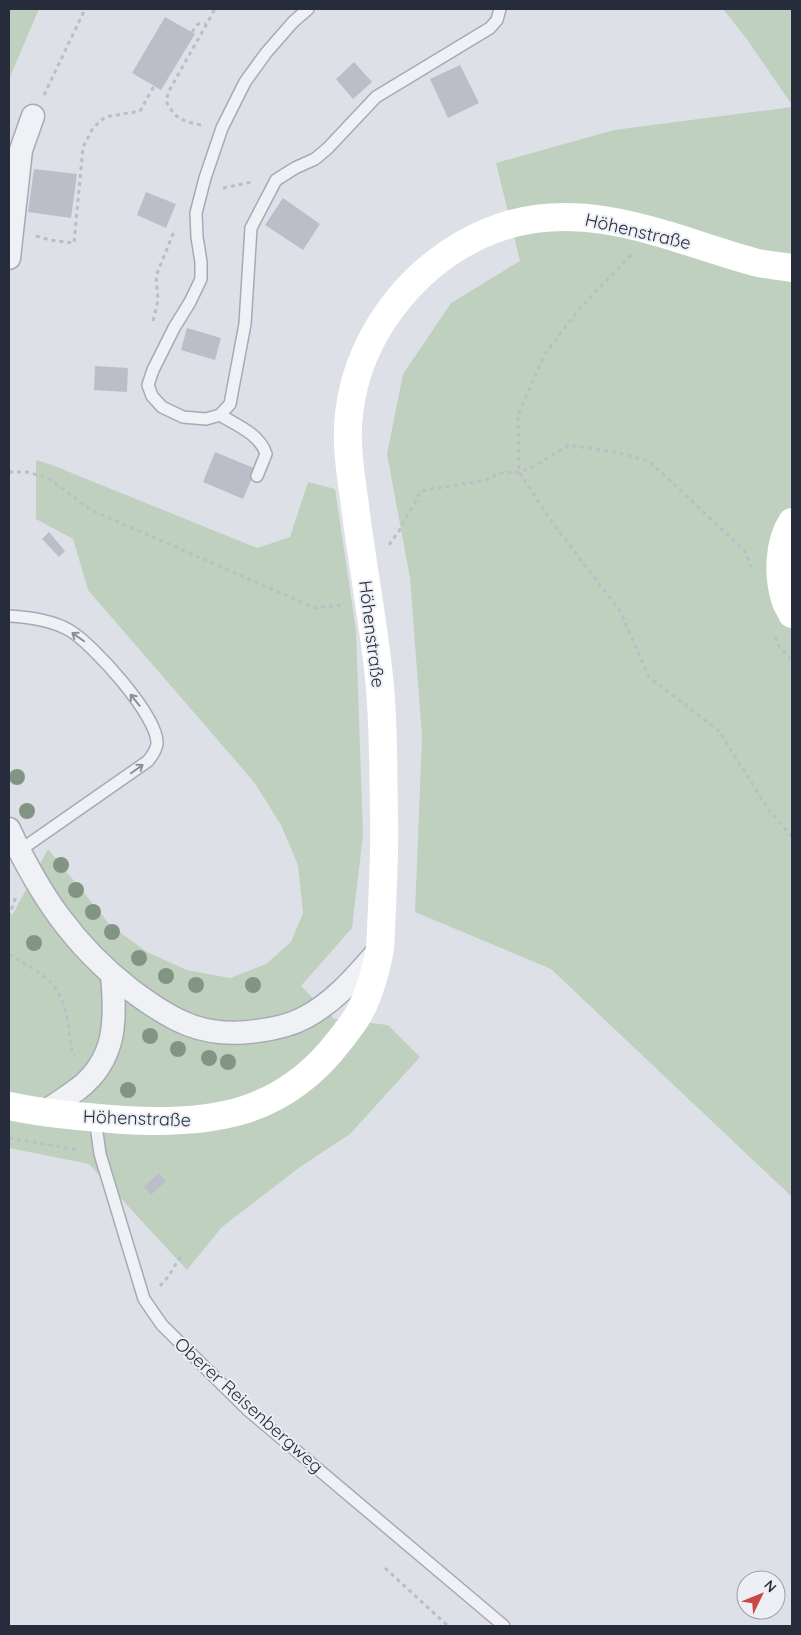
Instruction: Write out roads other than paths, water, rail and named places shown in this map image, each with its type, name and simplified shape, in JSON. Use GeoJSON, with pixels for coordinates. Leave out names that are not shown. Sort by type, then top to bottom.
{"type":"FeatureCollection","features":[{"type":"Feature","properties":{"kind":"street"},"geometry":{"type":"LineString","coordinates":[[9,258],[21,150],[34,116]]}},
{"type":"Feature","properties":{"kind":"street","name":"Höhenstraße"},"geometry":{"type":"LineString","coordinates":[[9,1106],[43,1113],[166,1122],[223,1116],[271,1099],[311,1071],[329,1054],[359,1013],[380,950],[385,853],[383,741],[379,673],[349,464],[348,417],[359,368],[373,336],[388,311],[406,289],[450,252],[476,238],[505,226],[569,216],[595,218],[647,229],[758,263],[792,268]]}},
{"type":"Feature","properties":{"kind":"street"},"geometry":{"type":"LineString","coordinates":[[792,522],[782,550],[780,571],[785,600],[792,614]]}},
{"type":"Feature","properties":{"kind":"street"},"geometry":{"type":"LineString","coordinates":[[9,829],[37,883],[61,921],[90,953],[112,975],[167,1016],[204,1030],[222,1034],[242,1033],[272,1029],[304,1019],[344,990],[380,950]]}},
{"type":"Feature","properties":{"kind":"street"},"geometry":{"type":"LineString","coordinates":[[43,1113],[82,1085],[102,1061],[109,1046],[114,1025],[112,975]]}},
{"type":"Feature","properties":{"kind":"lane"},"geometry":{"type":"LineString","coordinates":[[308,9],[293,22],[245,82],[222,128],[203,188],[196,213],[197,237],[202,262],[201,279],[170,337],[148,385],[152,396],[162,407],[183,417],[206,419],[220,415],[230,404],[245,324],[251,228],[276,180],[314,159],[328,148],[376,97],[490,28],[497,20],[500,9]]}},
{"type":"Feature","properties":{"kind":"lane"},"geometry":{"type":"LineString","coordinates":[[220,415],[248,432],[263,445],[266,454],[257,476]]}},
{"type":"Feature","properties":{"kind":"lane"},"geometry":{"type":"LineString","coordinates":[[9,616],[52,623],[82,639],[112,671],[149,719],[157,743],[154,753],[148,761],[19,851]]}},
{"type":"Feature","properties":{"kind":"lane","name":"Oberer Reisenbergweg"},"geometry":{"type":"LineString","coordinates":[[95,1118],[100,1154],[144,1299],[162,1325],[249,1411],[504,1626]]}}]}
